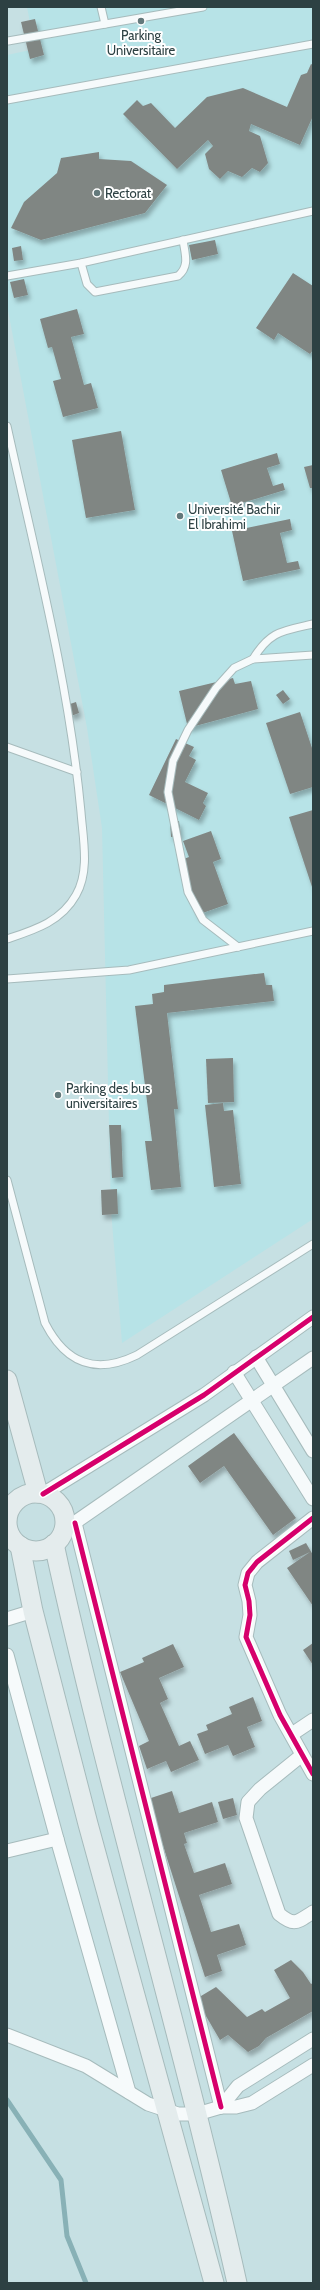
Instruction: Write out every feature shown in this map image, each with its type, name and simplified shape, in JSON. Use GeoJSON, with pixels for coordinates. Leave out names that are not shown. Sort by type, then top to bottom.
{"type":"FeatureCollection","features":[{"type":"Feature","properties":{"kind":"main road"},"geometry":{"type":"LineString","coordinates":[[7,1380],[40,1494]]}},
{"type":"Feature","properties":{"kind":"main road"},"geometry":{"type":"LineString","coordinates":[[64,1532],[38,1551],[20,1546],[14,1540],[8,1528],[9,1498],[40,1494],[58,1504],[65,1520],[64,1532],[71,1620],[197,2114],[238,2283]]}},
{"type":"Feature","properties":{"kind":"main road"},"geometry":{"type":"LineString","coordinates":[[20,1546],[33,1611],[143,2032],[168,2113],[214,2283]]}},
{"type":"Feature","properties":{"kind":"street"},"geometry":{"type":"LineString","coordinates":[[40,1494],[204,1395],[234,1372],[313,1317]]}},
{"type":"Feature","properties":{"kind":"street"},"geometry":{"type":"LineString","coordinates":[[256,1357],[313,1451]]}},
{"type":"Feature","properties":{"kind":"street"},"geometry":{"type":"LineString","coordinates":[[220,2107],[64,1532],[313,1358]]}},
{"type":"Feature","properties":{"kind":"street"},"geometry":{"type":"LineString","coordinates":[[234,1372],[313,1499]]}},
{"type":"Feature","properties":{"kind":"street"},"geometry":{"type":"LineString","coordinates":[[313,1518],[256,1562],[248,1573],[245,1585],[249,1600],[250,1616],[246,1637],[280,1715],[313,1774]]}},
{"type":"Feature","properties":{"kind":"street"},"geometry":{"type":"LineString","coordinates":[[7,1619],[33,1611]]}},
{"type":"Feature","properties":{"kind":"street"},"geometry":{"type":"LineString","coordinates":[[7,1655],[57,1839],[129,2092]]}},
{"type":"Feature","properties":{"kind":"street"},"geometry":{"type":"LineString","coordinates":[[292,1734],[313,1720]]}},
{"type":"Feature","properties":{"kind":"street"},"geometry":{"type":"LineString","coordinates":[[302,1755],[260,1789],[248,1802],[246,1818],[279,1914],[289,1922],[296,1923],[313,1912]]}},
{"type":"Feature","properties":{"kind":"street"},"geometry":{"type":"LineString","coordinates":[[7,1851],[57,1839]]}},
{"type":"Feature","properties":{"kind":"street"},"geometry":{"type":"LineString","coordinates":[[7,2036],[86,2066],[148,2104],[168,2113],[197,2114],[220,2107],[236,2107],[252,2103],[313,2065]]}},
{"type":"Feature","properties":{"kind":"street"},"geometry":{"type":"LineString","coordinates":[[220,2107],[238,2086],[313,2039]]}},
{"type":"Feature","properties":{"kind":"lane"},"geometry":{"type":"LineString","coordinates":[[101,7],[105,24]]}},
{"type":"Feature","properties":{"kind":"lane"},"geometry":{"type":"LineString","coordinates":[[7,39],[203,7]]}},
{"type":"Feature","properties":{"kind":"lane"},"geometry":{"type":"LineString","coordinates":[[7,100],[313,44]]}},
{"type":"Feature","properties":{"kind":"lane"},"geometry":{"type":"LineString","coordinates":[[7,276],[81,263],[313,211]]}},
{"type":"Feature","properties":{"kind":"lane"},"geometry":{"type":"LineString","coordinates":[[81,263],[87,284],[95,292],[178,276],[186,267],[183,240]]}},
{"type":"Feature","properties":{"kind":"lane"},"geometry":{"type":"LineString","coordinates":[[7,426],[56,647],[77,772],[84,872],[77,894],[67,908],[52,921],[7,939]]}},
{"type":"Feature","properties":{"kind":"lane"},"geometry":{"type":"LineString","coordinates":[[253,659],[263,644],[274,635],[313,624]]}},
{"type":"Feature","properties":{"kind":"lane"},"geometry":{"type":"LineString","coordinates":[[238,947],[203,920],[188,892],[168,792],[173,761],[188,730],[225,676],[242,663],[253,659],[313,655]]}},
{"type":"Feature","properties":{"kind":"lane"},"geometry":{"type":"LineString","coordinates":[[7,747],[77,772]]}},
{"type":"Feature","properties":{"kind":"lane"},"geometry":{"type":"LineString","coordinates":[[7,979],[129,970],[313,931]]}},
{"type":"Feature","properties":{"kind":"lane"},"geometry":{"type":"LineString","coordinates":[[7,1180],[45,1323],[53,1339],[65,1352],[80,1360],[101,1366],[119,1364],[137,1355],[313,1244]]}},
{"type":"Feature","properties":{"kind":"shaded area","name":"Université Bachir El Ibrahimi"},"geometry":{"type":"Polygon","coordinates":[[[27,7],[313,7],[313,1219],[122,1343],[111,1210],[102,828],[87,728],[7,305],[7,55],[35,49],[27,7]]]}},
{"type":"Feature","properties":{"kind":"building"},"geometry":{"type":"Polygon","coordinates":[[[35,19],[44,55],[30,59],[21,22],[35,19]]]}},
{"type":"Feature","properties":{"kind":"building"},"geometry":{"type":"Polygon","coordinates":[[[311,64],[313,65],[313,116],[300,145],[251,124],[249,131],[260,136],[268,163],[260,172],[252,168],[242,177],[228,171],[220,179],[209,169],[205,154],[213,146],[208,140],[177,169],[123,114],[137,100],[143,106],[151,103],[175,128],[207,97],[243,88],[287,107],[301,75],[307,73],[311,64]]]}},
{"type":"Feature","properties":{"kind":"building","name":"Rectorat"},"geometry":{"type":"Polygon","coordinates":[[[99,152],[99,159],[131,161],[167,185],[145,213],[41,240],[11,228],[24,202],[57,173],[61,158],[99,152]]]}},
{"type":"Feature","properties":{"kind":"building"},"geometry":{"type":"Polygon","coordinates":[[[215,240],[218,254],[192,260],[189,245],[215,240]]]}},
{"type":"Feature","properties":{"kind":"building"},"geometry":{"type":"Polygon","coordinates":[[[21,246],[23,260],[14,261],[12,248],[21,246]]]}},
{"type":"Feature","properties":{"kind":"building"},"geometry":{"type":"Polygon","coordinates":[[[293,273],[313,286],[313,350],[310,354],[278,333],[274,340],[256,328],[293,273]]]}},
{"type":"Feature","properties":{"kind":"building"},"geometry":{"type":"Polygon","coordinates":[[[24,279],[28,295],[14,298],[10,282],[24,279]]]}},
{"type":"Feature","properties":{"kind":"building"},"geometry":{"type":"Polygon","coordinates":[[[77,309],[84,334],[71,337],[84,385],[91,383],[98,408],[63,417],[53,381],[61,379],[52,347],[48,348],[40,319],[77,309]]]}},
{"type":"Feature","properties":{"kind":"building"},"geometry":{"type":"Polygon","coordinates":[[[121,431],[135,510],[86,518],[72,440],[121,431]]]}},
{"type":"Feature","properties":{"kind":"building"},"geometry":{"type":"Polygon","coordinates":[[[277,453],[280,464],[267,468],[273,486],[283,483],[285,490],[232,506],[221,470],[277,453]]]}},
{"type":"Feature","properties":{"kind":"building"},"geometry":{"type":"Polygon","coordinates":[[[313,465],[313,488],[310,488],[304,467],[313,465]]]}},
{"type":"Feature","properties":{"kind":"building"},"geometry":{"type":"Polygon","coordinates":[[[290,519],[292,530],[280,533],[287,563],[298,561],[300,569],[243,581],[232,531],[290,519]]]}},
{"type":"Feature","properties":{"kind":"building"},"geometry":{"type":"Polygon","coordinates":[[[233,678],[235,684],[251,681],[258,709],[188,728],[179,691],[233,678]]]}},
{"type":"Feature","properties":{"kind":"building"},"geometry":{"type":"Polygon","coordinates":[[[283,690],[290,699],[283,704],[276,695],[283,690]]]}},
{"type":"Feature","properties":{"kind":"building"},"geometry":{"type":"Polygon","coordinates":[[[76,702],[79,713],[71,716],[67,705],[76,702]]]}},
{"type":"Feature","properties":{"kind":"building"},"geometry":{"type":"Polygon","coordinates":[[[300,712],[313,751],[313,787],[290,794],[266,723],[300,712]]]}},
{"type":"Feature","properties":{"kind":"building"},"geometry":{"type":"Polygon","coordinates":[[[176,739],[194,747],[189,756],[196,760],[185,782],[208,793],[203,803],[206,806],[199,820],[149,795],[176,739]]]}},
{"type":"Feature","properties":{"kind":"building"},"geometry":{"type":"Polygon","coordinates":[[[313,810],[313,890],[289,817],[313,810]]]}},
{"type":"Feature","properties":{"kind":"building"},"geometry":{"type":"Polygon","coordinates":[[[179,821],[181,836],[171,837],[170,822],[179,821]]]}},
{"type":"Feature","properties":{"kind":"building"},"geometry":{"type":"Polygon","coordinates":[[[211,831],[221,859],[213,862],[228,904],[197,915],[178,861],[189,857],[183,841],[211,831]]]}},
{"type":"Feature","properties":{"kind":"building"},"geometry":{"type":"Polygon","coordinates":[[[264,973],[266,985],[272,985],[274,1001],[167,1013],[178,1109],[174,1109],[181,1187],[151,1190],[145,1141],[152,1141],[135,1006],[153,1004],[152,994],[164,992],[164,985],[264,973]]]}},
{"type":"Feature","properties":{"kind":"building"},"geometry":{"type":"Polygon","coordinates":[[[233,1058],[234,1102],[208,1103],[206,1059],[233,1058]]]}},
{"type":"Feature","properties":{"kind":"building"},"geometry":{"type":"Polygon","coordinates":[[[223,1103],[224,1111],[233,1110],[241,1184],[214,1187],[205,1105],[223,1103]]]}},
{"type":"Feature","properties":{"kind":"building"},"geometry":{"type":"Polygon","coordinates":[[[109,1125],[121,1125],[123,1177],[112,1178],[109,1125]]]}},
{"type":"Feature","properties":{"kind":"building"},"geometry":{"type":"Polygon","coordinates":[[[117,1189],[118,1214],[102,1215],[101,1190],[117,1189]]]}},
{"type":"Feature","properties":{"kind":"building"},"geometry":{"type":"Polygon","coordinates":[[[234,1433],[296,1518],[273,1535],[224,1466],[200,1483],[188,1466],[234,1433]]]}},
{"type":"Feature","properties":{"kind":"building"},"geometry":{"type":"Polygon","coordinates":[[[306,1543],[313,1555],[313,1606],[287,1568],[310,1552],[293,1560],[289,1551],[306,1543]]]}},
{"type":"Feature","properties":{"kind":"building"},"geometry":{"type":"Polygon","coordinates":[[[313,1643],[313,1665],[303,1650],[313,1643]]]}},
{"type":"Feature","properties":{"kind":"building"},"geometry":{"type":"Polygon","coordinates":[[[173,1644],[184,1667],[159,1678],[168,1699],[160,1703],[179,1746],[190,1741],[199,1760],[171,1772],[166,1761],[147,1769],[139,1746],[149,1741],[120,1672],[144,1662],[142,1658],[173,1644]]]}},
{"type":"Feature","properties":{"kind":"building"},"geometry":{"type":"Polygon","coordinates":[[[253,1697],[262,1721],[247,1727],[255,1747],[233,1756],[228,1745],[205,1754],[197,1734],[208,1730],[206,1725],[232,1714],[229,1707],[253,1697]]]}},
{"type":"Feature","properties":{"kind":"building"},"geometry":{"type":"Polygon","coordinates":[[[172,1791],[179,1813],[212,1802],[218,1822],[184,1833],[187,1843],[184,1844],[194,1873],[225,1863],[232,1884],[199,1895],[211,1932],[239,1924],[246,1945],[217,1955],[222,1971],[205,1977],[148,1799],[172,1791]]]}},
{"type":"Feature","properties":{"kind":"building"},"geometry":{"type":"Polygon","coordinates":[[[233,1798],[237,1815],[223,1819],[218,1802],[233,1798]]]}},
{"type":"Feature","properties":{"kind":"building"},"geometry":{"type":"Polygon","coordinates":[[[291,1960],[303,1972],[311,1984],[313,1983],[313,2011],[266,2038],[259,2046],[248,2052],[228,2035],[220,2040],[196,1999],[216,1987],[247,2017],[262,2009],[265,2012],[290,1998],[274,1970],[291,1960]]]}},
{"type":"Feature","properties":{"kind":"waterway"},"geometry":{"type":"LineString","coordinates":[[7,2100],[61,2180],[67,2236],[86,2283]]}},
{"type":"Feature","properties":{"kind":"cycle path"},"geometry":{"type":"LineString","coordinates":[[43,1494],[204,1395],[313,1317]]}},
{"type":"Feature","properties":{"kind":"cycle path"},"geometry":{"type":"LineString","coordinates":[[313,1518],[257,1562],[248,1573],[245,1585],[249,1601],[250,1615],[246,1637],[280,1715],[313,1774]]}},
{"type":"Feature","properties":{"kind":"cycle path"},"geometry":{"type":"LineString","coordinates":[[75,1523],[221,2107]]}},
{"type":"Feature","properties":{"kind":"place","name":"Parking Universitaire"},"geometry":{"type":"Point","coordinates":[141,21]}},
{"type":"Feature","properties":{"kind":"place","name":"Rectorat"},"geometry":{"type":"Point","coordinates":[97,193]}},
{"type":"Feature","properties":{"kind":"place","name":"Université Bachir El Ibrahimi"},"geometry":{"type":"Point","coordinates":[180,516]}},
{"type":"Feature","properties":{"kind":"place","name":"Parking des bus universitaires"},"geometry":{"type":"Point","coordinates":[58,1095]}}]}
